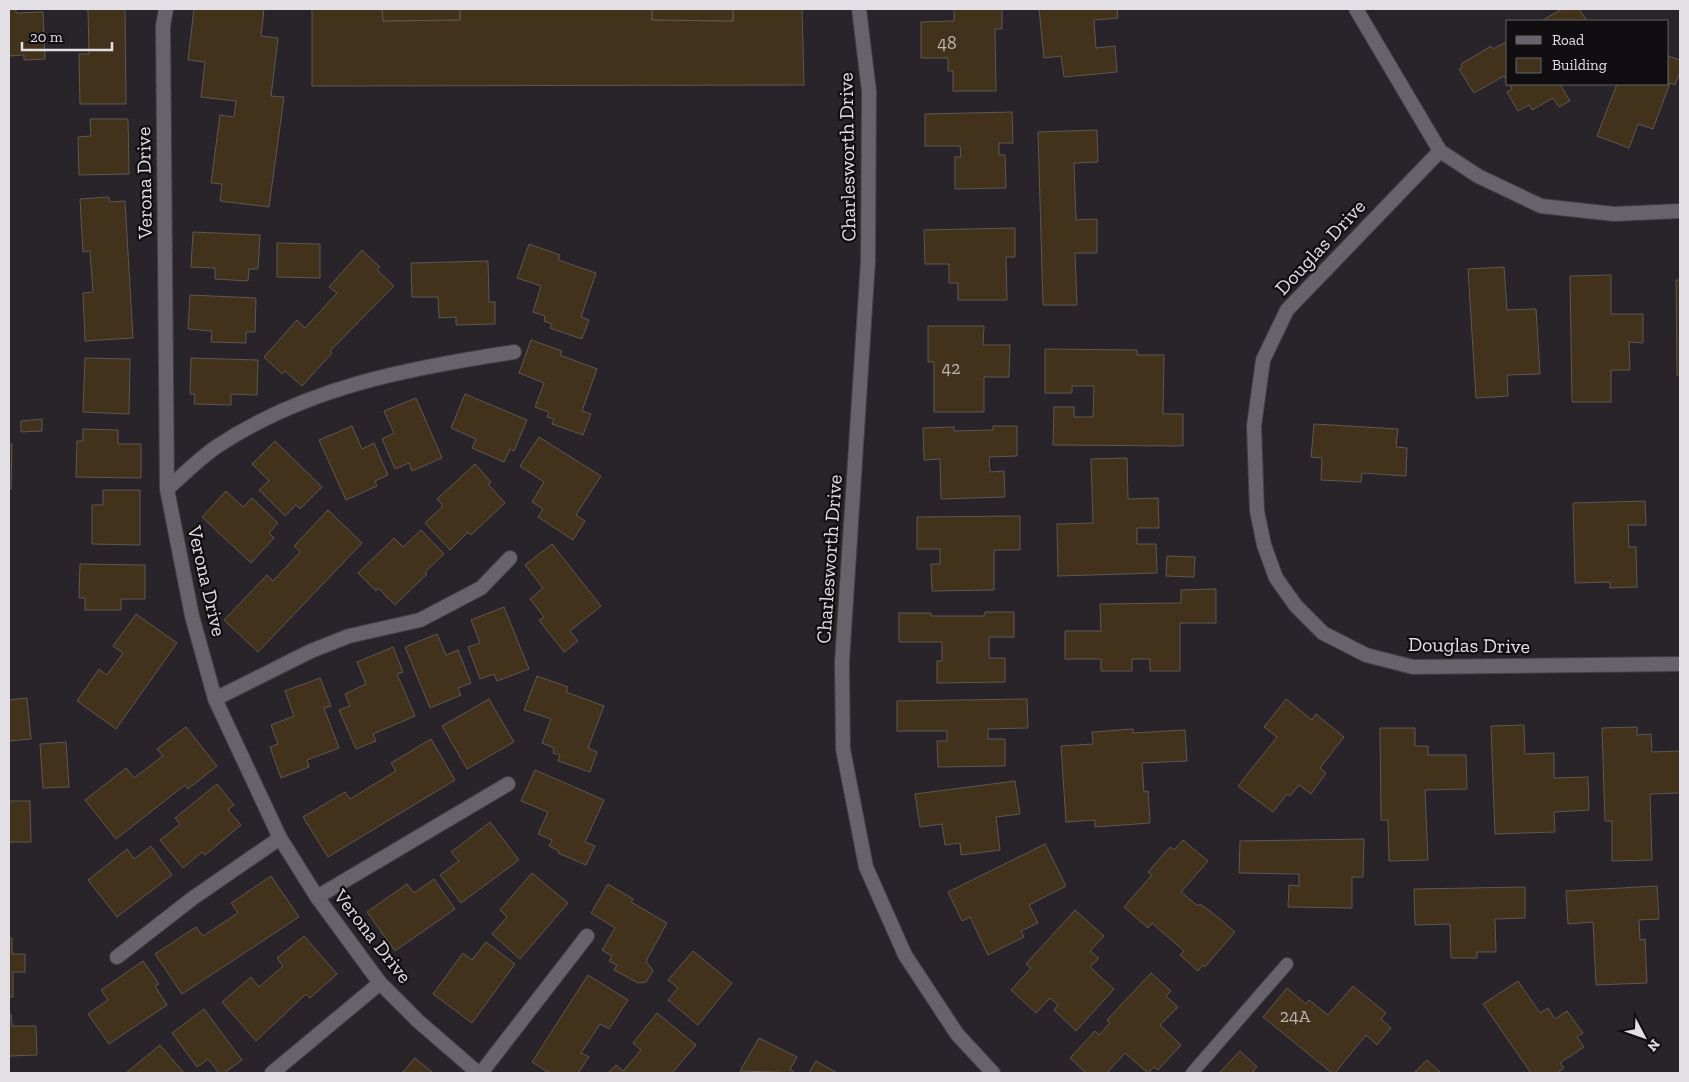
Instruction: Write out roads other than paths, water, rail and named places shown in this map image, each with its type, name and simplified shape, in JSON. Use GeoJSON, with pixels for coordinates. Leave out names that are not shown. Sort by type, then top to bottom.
{"type":"FeatureCollection","features":[{"type":"Feature","properties":{"kind":"street","name":"Verona Drive"},"geometry":{"type":"LineString","coordinates":[[166,9],[162,26],[167,489],[192,616],[214,699],[280,838],[317,897],[380,984],[418,1022],[479,1073]]}},
{"type":"Feature","properties":{"kind":"street","name":"Charlesworth Drive"},"geometry":{"type":"LineString","coordinates":[[859,9],[869,91],[868,261],[842,662],[843,749],[866,867],[905,954],[957,1034],[993,1073]]}},
{"type":"Feature","properties":{"kind":"street"},"geometry":{"type":"LineString","coordinates":[[1356,9],[1440,151],[1478,176],[1542,206],[1614,214],[1680,211]]}},
{"type":"Feature","properties":{"kind":"street","name":"Douglas Drive"},"geometry":{"type":"LineString","coordinates":[[1440,151],[1287,310],[1263,360],[1254,426],[1257,511],[1264,545],[1276,578],[1296,606],[1323,633],[1366,655],[1413,667],[1680,664]]}},
{"type":"Feature","properties":{"kind":"street"},"geometry":{"type":"LineString","coordinates":[[167,489],[215,448],[267,416],[341,388],[419,367],[514,352]]}},
{"type":"Feature","properties":{"kind":"street"},"geometry":{"type":"LineString","coordinates":[[214,699],[310,652],[342,640],[420,620],[481,588],[510,558]]}},
{"type":"Feature","properties":{"kind":"street"},"geometry":{"type":"LineString","coordinates":[[317,897],[508,784]]}},
{"type":"Feature","properties":{"kind":"street"},"geometry":{"type":"LineString","coordinates":[[117,957],[193,898],[280,838]]}},
{"type":"Feature","properties":{"kind":"street"},"geometry":{"type":"LineString","coordinates":[[479,1073],[586,936]]}},
{"type":"Feature","properties":{"kind":"street"},"geometry":{"type":"LineString","coordinates":[[272,1073],[380,984]]}},
{"type":"Feature","properties":{"kind":"lane"},"geometry":{"type":"LineString","coordinates":[[1192,1073],[1286,964]]}}]}
